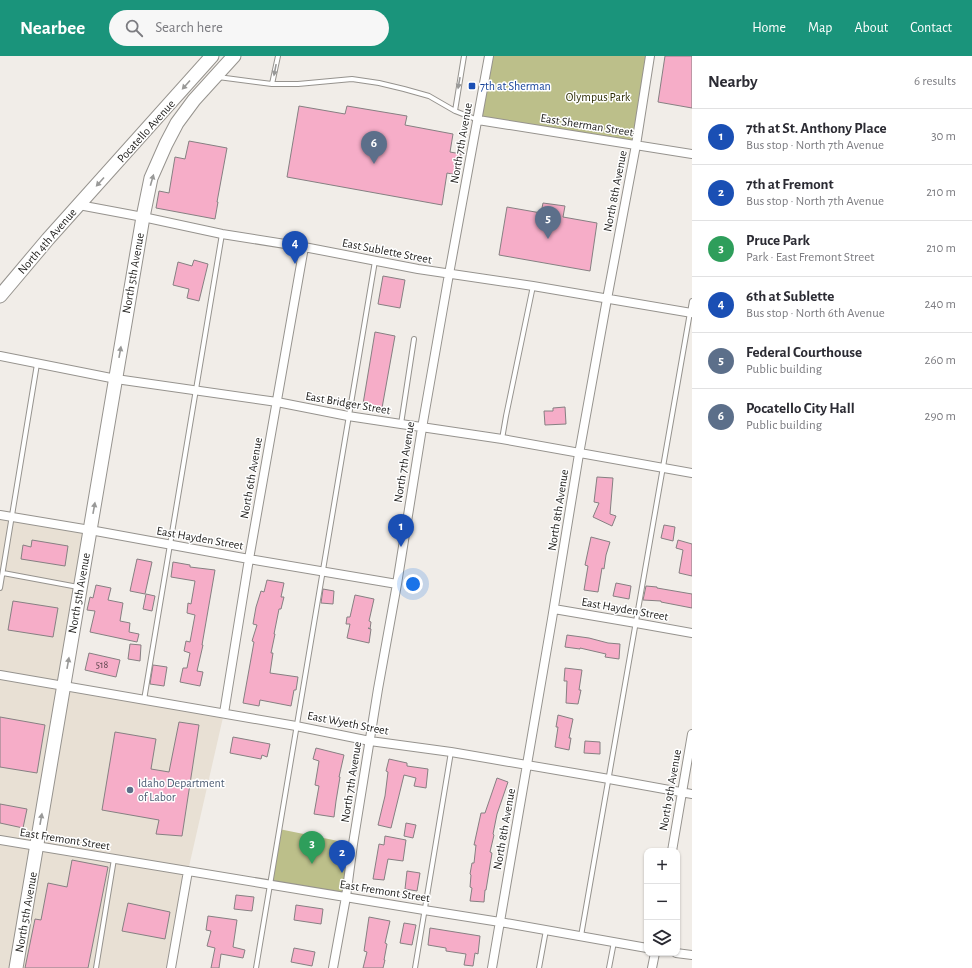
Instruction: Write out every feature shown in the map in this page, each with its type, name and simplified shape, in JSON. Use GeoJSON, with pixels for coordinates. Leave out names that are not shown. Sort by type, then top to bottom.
{"type":"FeatureCollection","features":[{"type":"Feature","properties":{"kind":"main road","name":"Pocatello Avenue"},"geometry":{"type":"LineString","coordinates":[[79,205],[212,56]]}},
{"type":"Feature","properties":{"kind":"main road","name":"Pocatello Avenue"},"geometry":{"type":"LineString","coordinates":[[143,217],[151,178],[166,144],[194,100],[234,56]]}},
{"type":"Feature","properties":{"kind":"main road","name":"North 4th Avenue"},"geometry":{"type":"LineString","coordinates":[[0,296],[79,205]]}},
{"type":"Feature","properties":{"kind":"main road","name":"North 5th Avenue"},"geometry":{"type":"LineString","coordinates":[[16,968],[143,217]]}},
{"type":"Feature","properties":{"kind":"street","name":"North 7th Avenue"},"geometry":{"type":"LineString","coordinates":[[333,968],[346,897],[353,844],[422,428],[489,56]]}},
{"type":"Feature","properties":{"kind":"street","name":"North 8th Avenue"},"geometry":{"type":"LineString","coordinates":[[492,968],[554,609],[579,454],[606,299],[636,145],[650,56]]}},
{"type":"Feature","properties":{"kind":"street","name":"East Sherman Street"},"geometry":{"type":"LineString","coordinates":[[478,120],[692,154]]}},
{"type":"Feature","properties":{"kind":"street","name":"East Sublette Street"},"geometry":{"type":"LineString","coordinates":[[79,205],[222,234],[304,247],[418,269],[533,286],[691,313]]}},
{"type":"Feature","properties":{"kind":"street","name":"North 6th Avenue"},"geometry":{"type":"LineString","coordinates":[[224,713],[248,559],[304,247]]}},
{"type":"Feature","properties":{"kind":"street","name":"East Bridger Street"},"geometry":{"type":"LineString","coordinates":[[0,356],[116,379],[277,402],[348,416],[502,439],[579,454],[692,473]]}},
{"type":"Feature","properties":{"kind":"street","name":"East Hayden Street"},"geometry":{"type":"LineString","coordinates":[[0,515],[397,584]]}},
{"type":"Feature","properties":{"kind":"street","name":"East Hayden Street"},"geometry":{"type":"LineString","coordinates":[[554,609],[692,633]]}},
{"type":"Feature","properties":{"kind":"street","name":"East Wyeth Street"},"geometry":{"type":"LineString","coordinates":[[0,675],[224,713],[370,740],[451,752],[692,794]]}},
{"type":"Feature","properties":{"kind":"street","name":"North 9th Avenue"},"geometry":{"type":"LineString","coordinates":[[673,848],[692,734]]}},
{"type":"Feature","properties":{"kind":"street","name":"East Fremont Street"},"geometry":{"type":"LineString","coordinates":[[0,840],[500,922],[644,947]]}},
{"type":"Feature","properties":{"kind":"street"},"geometry":{"type":"LineString","coordinates":[[171,968],[188,871]]}},
{"type":"Feature","properties":{"kind":"street"},"geometry":{"type":"LineString","coordinates":[[680,954],[692,955]]}},
{"type":"Feature","properties":{"kind":"street"},"geometry":{"type":"LineString","coordinates":[[652,968],[654,956]]}},
{"type":"Feature","properties":{"kind":"lane"},"geometry":{"type":"LineString","coordinates":[[272,84],[278,56]]}},
{"type":"Feature","properties":{"kind":"lane"},"geometry":{"type":"LineString","coordinates":[[455,111],[464,56]]}},
{"type":"Feature","properties":{"kind":"lane"},"geometry":{"type":"LineString","coordinates":[[215,77],[272,84],[298,84],[352,79],[379,83],[404,88],[428,96],[455,111],[478,120]]}},
{"type":"Feature","properties":{"kind":"lane"},"geometry":{"type":"LineString","coordinates":[[144,700],[222,234]]}},
{"type":"Feature","properties":{"kind":"lane"},"geometry":{"type":"LineString","coordinates":[[256,968],[375,261]]}},
{"type":"Feature","properties":{"kind":"lane"},"geometry":{"type":"LineString","coordinates":[[502,439],[533,286]]}},
{"type":"Feature","properties":{"kind":"lane"},"geometry":{"type":"LineString","coordinates":[[581,936],[692,301]]}},
{"type":"Feature","properties":{"kind":"lane"},"geometry":{"type":"LineString","coordinates":[[401,424],[414,339]]}},
{"type":"Feature","properties":{"kind":"lane"},"geometry":{"type":"LineString","coordinates":[[0,588],[37,364]]}},
{"type":"Feature","properties":{"kind":"lane"},"geometry":{"type":"LineString","coordinates":[[2,573],[80,588]]}},
{"type":"Feature","properties":{"kind":"lane"},"geometry":{"type":"LineString","coordinates":[[415,968],[451,752]]}},
{"type":"Feature","properties":{"kind":"lane"},"geometry":{"type":"LineString","coordinates":[[96,968],[114,859]]}},
{"type":"Feature","properties":{"kind":"lane"},"geometry":{"type":"LineString","coordinates":[[539,968],[546,930]]}},
{"type":"Feature","properties":{"kind":"lane"},"geometry":{"type":"LineString","coordinates":[[609,968],[614,942]]}},
{"type":"Feature","properties":{"kind":"shaded area"},"geometry":{"type":"Polygon","coordinates":[[[0,514],[90,530],[64,686],[224,713],[188,871],[171,968],[0,968],[0,514]]]}},
{"type":"Feature","properties":{"kind":"green space","name":"Olympus Park"},"geometry":{"type":"Polygon","coordinates":[[[489,56],[650,56],[636,145],[478,120],[489,56]]]}},
{"type":"Feature","properties":{"kind":"green space"},"geometry":{"type":"Polygon","coordinates":[[[279,829],[353,844],[346,897],[270,885],[279,829]]]}},
{"type":"Feature","properties":{"kind":"building"},"geometry":{"type":"Polygon","coordinates":[[[665,56],[692,56],[692,108],[658,102],[665,56]]]}},
{"type":"Feature","properties":{"kind":"building"},"geometry":{"type":"Polygon","coordinates":[[[299,106],[345,114],[347,106],[407,116],[405,125],[453,134],[450,152],[461,154],[457,175],[447,173],[442,205],[287,177],[299,106]]]}},
{"type":"Feature","properties":{"kind":"building"},"geometry":{"type":"Polygon","coordinates":[[[189,141],[227,148],[215,219],[156,208],[159,191],[169,193],[175,157],[185,159],[189,141]]]}},
{"type":"Feature","properties":{"kind":"building"},"geometry":{"type":"Polygon","coordinates":[[[543,203],[565,206],[563,217],[597,223],[590,271],[499,255],[507,207],[541,213],[543,203]]]}},
{"type":"Feature","properties":{"kind":"building"},"geometry":{"type":"Polygon","coordinates":[[[194,260],[208,264],[199,301],[187,298],[189,289],[173,285],[178,262],[192,266],[194,260]]]}},
{"type":"Feature","properties":{"kind":"building"},"geometry":{"type":"Polygon","coordinates":[[[383,276],[405,280],[400,308],[378,304],[383,276]]]}},
{"type":"Feature","properties":{"kind":"building"},"geometry":{"type":"Polygon","coordinates":[[[375,332],[395,336],[382,408],[363,404],[375,332]]]}},
{"type":"Feature","properties":{"kind":"building"},"geometry":{"type":"Polygon","coordinates":[[[565,407],[566,424],[545,425],[544,411],[553,411],[553,408],[565,407]]]}},
{"type":"Feature","properties":{"kind":"building"},"geometry":{"type":"Polygon","coordinates":[[[597,477],[613,478],[610,514],[616,516],[612,526],[593,517],[599,503],[594,502],[597,477]]]}},
{"type":"Feature","properties":{"kind":"building"},"geometry":{"type":"Polygon","coordinates":[[[664,525],[675,527],[673,541],[661,538],[664,525]]]}},
{"type":"Feature","properties":{"kind":"building"},"geometry":{"type":"Polygon","coordinates":[[[591,537],[610,542],[604,569],[602,568],[598,592],[584,590],[588,566],[585,565],[591,537]]]}},
{"type":"Feature","properties":{"kind":"building"},"geometry":{"type":"Polygon","coordinates":[[[32,540],[68,546],[65,566],[21,559],[23,545],[31,547],[32,540]]]}},
{"type":"Feature","properties":{"kind":"building"},"geometry":{"type":"Polygon","coordinates":[[[678,540],[692,544],[692,576],[679,573],[683,550],[676,548],[678,540]]]}},
{"type":"Feature","properties":{"kind":"building"},"geometry":{"type":"Polygon","coordinates":[[[137,559],[152,562],[145,594],[130,591],[137,559]]]}},
{"type":"Feature","properties":{"kind":"building"},"geometry":{"type":"Polygon","coordinates":[[[173,562],[190,565],[190,567],[215,570],[203,645],[197,671],[203,672],[200,686],[180,682],[183,668],[187,668],[190,653],[184,651],[186,641],[190,642],[195,615],[187,613],[188,603],[191,604],[195,581],[171,577],[173,562]]]}},
{"type":"Feature","properties":{"kind":"building"},"geometry":{"type":"Polygon","coordinates":[[[267,580],[284,583],[281,597],[284,597],[281,609],[279,609],[274,634],[270,673],[298,677],[291,706],[260,700],[259,706],[243,703],[254,642],[252,641],[257,625],[253,624],[256,607],[261,591],[264,592],[267,580]]]}},
{"type":"Feature","properties":{"kind":"building"},"geometry":{"type":"Polygon","coordinates":[[[616,583],[631,586],[629,599],[613,596],[616,583]]]}},
{"type":"Feature","properties":{"kind":"building"},"geometry":{"type":"Polygon","coordinates":[[[96,585],[111,588],[108,600],[123,603],[120,621],[130,623],[129,632],[139,634],[137,642],[90,632],[95,611],[87,610],[90,597],[93,598],[96,585]]]}},
{"type":"Feature","properties":{"kind":"building"},"geometry":{"type":"Polygon","coordinates":[[[646,586],[692,594],[692,608],[661,601],[643,600],[646,586]]]}},
{"type":"Feature","properties":{"kind":"building"},"geometry":{"type":"Polygon","coordinates":[[[323,589],[334,591],[333,604],[321,603],[323,589]]]}},
{"type":"Feature","properties":{"kind":"building"},"geometry":{"type":"Polygon","coordinates":[[[146,594],[155,596],[152,611],[143,609],[146,594]]]}},
{"type":"Feature","properties":{"kind":"building"},"geometry":{"type":"Polygon","coordinates":[[[355,595],[374,599],[369,621],[371,622],[371,629],[369,643],[347,638],[350,624],[346,624],[347,617],[350,617],[355,595]]]}},
{"type":"Feature","properties":{"kind":"building"},"geometry":{"type":"Polygon","coordinates":[[[13,601],[58,608],[53,637],[8,630],[13,601]]]}},
{"type":"Feature","properties":{"kind":"building"},"geometry":{"type":"Polygon","coordinates":[[[567,635],[620,644],[619,659],[605,657],[606,654],[580,648],[565,647],[567,635]]]}},
{"type":"Feature","properties":{"kind":"building"},"geometry":{"type":"Polygon","coordinates":[[[130,644],[141,645],[140,661],[128,659],[130,644]]]}},
{"type":"Feature","properties":{"kind":"building"},"geometry":{"type":"Polygon","coordinates":[[[89,653],[120,660],[116,677],[85,670],[89,653]]]}},
{"type":"Feature","properties":{"kind":"building"},"geometry":{"type":"Polygon","coordinates":[[[153,665],[167,667],[164,686],[150,684],[153,665]]]}},
{"type":"Feature","properties":{"kind":"building"},"geometry":{"type":"Polygon","coordinates":[[[565,668],[582,670],[579,690],[581,690],[578,704],[566,703],[567,681],[564,681],[565,668]]]}},
{"type":"Feature","properties":{"kind":"building"},"geometry":{"type":"Polygon","coordinates":[[[558,715],[573,719],[569,738],[571,738],[569,750],[555,747],[558,715]]]}},
{"type":"Feature","properties":{"kind":"building"},"geometry":{"type":"Polygon","coordinates":[[[0,717],[45,725],[37,773],[0,767],[0,717]]]}},
{"type":"Feature","properties":{"kind":"building"},"geometry":{"type":"Polygon","coordinates":[[[179,722],[199,725],[182,836],[156,834],[159,820],[102,810],[115,732],[156,739],[151,769],[169,772],[179,722]]]}},
{"type":"Feature","properties":{"kind":"building"},"geometry":{"type":"Polygon","coordinates":[[[233,737],[270,744],[267,757],[262,755],[261,759],[230,753],[233,737]]]}},
{"type":"Feature","properties":{"kind":"building"},"geometry":{"type":"Polygon","coordinates":[[[585,741],[600,742],[600,754],[584,753],[585,741]]]}},
{"type":"Feature","properties":{"kind":"building"},"geometry":{"type":"Polygon","coordinates":[[[316,748],[344,755],[339,777],[334,817],[314,814],[319,786],[315,785],[319,761],[313,759],[316,748]]]}},
{"type":"Feature","properties":{"kind":"building"},"geometry":{"type":"Polygon","coordinates":[[[389,759],[407,763],[407,766],[428,769],[426,788],[414,786],[416,778],[404,775],[391,828],[378,825],[385,796],[388,772],[386,771],[389,759]]]}},
{"type":"Feature","properties":{"kind":"building"},"geometry":{"type":"Polygon","coordinates":[[[497,778],[508,782],[497,814],[493,834],[490,852],[492,853],[484,902],[470,901],[472,888],[470,887],[470,874],[472,863],[474,863],[476,845],[474,845],[481,813],[485,813],[497,778]]]}},
{"type":"Feature","properties":{"kind":"building"},"geometry":{"type":"Polygon","coordinates":[[[0,804],[27,809],[23,828],[0,823],[0,804]]]}},
{"type":"Feature","properties":{"kind":"building"},"geometry":{"type":"Polygon","coordinates":[[[406,823],[416,825],[413,838],[404,836],[406,823]]]}},
{"type":"Feature","properties":{"kind":"building"},"geometry":{"type":"Polygon","coordinates":[[[385,836],[406,840],[403,861],[388,859],[384,880],[373,879],[379,844],[384,845],[385,836]]]}},
{"type":"Feature","properties":{"kind":"building"},"geometry":{"type":"Polygon","coordinates":[[[72,860],[108,867],[88,968],[25,968],[35,919],[41,920],[48,883],[67,887],[72,860]]]}},
{"type":"Feature","properties":{"kind":"building"},"geometry":{"type":"Polygon","coordinates":[[[407,871],[420,873],[417,891],[405,889],[407,871]]]}},
{"type":"Feature","properties":{"kind":"building"},"geometry":{"type":"Polygon","coordinates":[[[236,895],[254,897],[252,911],[234,909],[236,895]]]}},
{"type":"Feature","properties":{"kind":"building"},"geometry":{"type":"Polygon","coordinates":[[[128,903],[170,912],[165,939],[122,931],[128,903]]]}},
{"type":"Feature","properties":{"kind":"building"},"geometry":{"type":"Polygon","coordinates":[[[296,905],[323,909],[321,924],[294,920],[296,905]]]}},
{"type":"Feature","properties":{"kind":"building"},"geometry":{"type":"Polygon","coordinates":[[[208,916],[237,920],[233,947],[245,950],[243,958],[221,954],[219,968],[211,968],[215,948],[207,946],[211,931],[206,930],[208,916]]]}},
{"type":"Feature","properties":{"kind":"building"},"geometry":{"type":"Polygon","coordinates":[[[369,917],[390,921],[385,943],[387,944],[383,968],[363,968],[367,952],[364,951],[369,917]]]}},
{"type":"Feature","properties":{"kind":"building"},"geometry":{"type":"Polygon","coordinates":[[[404,923],[416,925],[412,945],[400,943],[404,923]]]}},
{"type":"Feature","properties":{"kind":"building"},"geometry":{"type":"Polygon","coordinates":[[[430,928],[480,936],[478,954],[475,953],[473,966],[464,965],[466,954],[446,951],[446,948],[428,945],[430,928]]]}},
{"type":"Feature","properties":{"kind":"building"},"geometry":{"type":"Polygon","coordinates":[[[294,948],[315,952],[312,966],[291,962],[294,948]]]}},
{"type":"Feature","properties":{"kind":"place","name":"7th at Sherman"},"geometry":{"type":"Point","coordinates":[472,86]}},
{"type":"Feature","properties":{"kind":"place","name":"Pocatello City Hall"},"geometry":{"type":"Point","coordinates":[374,164]}},
{"type":"Feature","properties":{"kind":"place","name":"Federal Courthouse"},"geometry":{"type":"Point","coordinates":[548,239]}},
{"type":"Feature","properties":{"kind":"place","name":"6th at Sublette"},"geometry":{"type":"Point","coordinates":[295,264]}},
{"type":"Feature","properties":{"kind":"place","name":"7th at St. Anthony Place"},"geometry":{"type":"Point","coordinates":[401,547]}},
{"type":"Feature","properties":{"kind":"place","name":"Idaho Department of Labor"},"geometry":{"type":"Point","coordinates":[130,790]}},
{"type":"Feature","properties":{"kind":"place","name":"Pruce Park"},"geometry":{"type":"Point","coordinates":[312,864]}},
{"type":"Feature","properties":{"kind":"place","name":"7th at Fremont"},"geometry":{"type":"Point","coordinates":[342,873]}}]}
